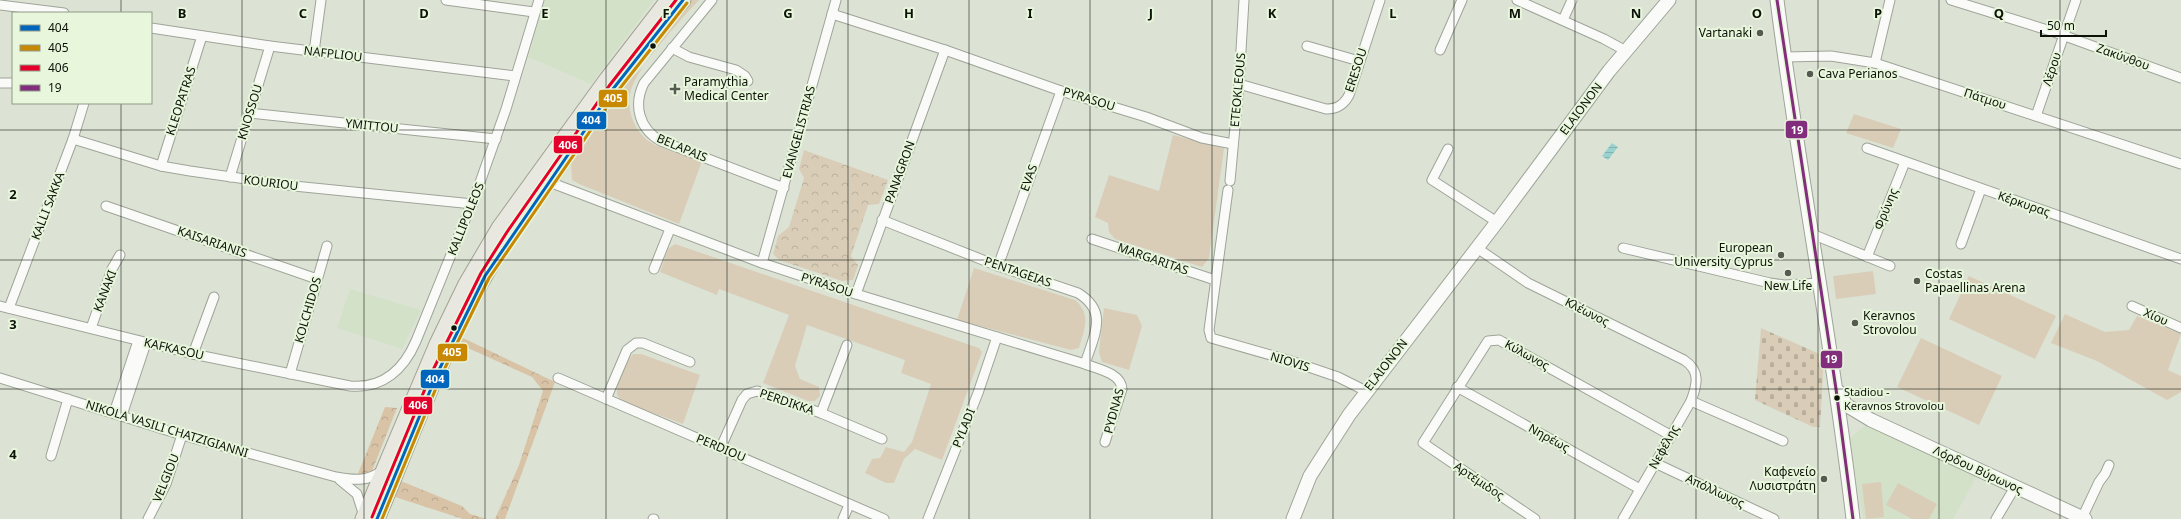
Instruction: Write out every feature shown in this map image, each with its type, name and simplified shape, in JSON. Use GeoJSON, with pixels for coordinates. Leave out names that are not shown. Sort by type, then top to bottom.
{"type":"FeatureCollection","features":[{"type":"Feature","properties":{"kind":"main road"},"geometry":{"type":"LineString","coordinates":[[368,518],[458,326],[478,289],[512,234],[543,179],[668,0]]}},
{"type":"Feature","properties":{"kind":"main road"},"geometry":{"type":"LineString","coordinates":[[368,518],[384,470],[437,344],[466,284],[499,228],[543,179],[683,0]]}},
{"type":"Feature","properties":{"kind":"main road","name":"ELAIONON"},"geometry":{"type":"LineString","coordinates":[[1294,518],[1305,487],[1320,458],[1366,392],[1497,222],[1626,50],[1669,0]]}},
{"type":"Feature","properties":{"kind":"main road"},"geometry":{"type":"LineString","coordinates":[[1777,0],[1784,57],[1821,282],[1844,443],[1853,519]]}},
{"type":"Feature","properties":{"kind":"main road","name":"Λόρδου Βύρωνος"},"geometry":{"type":"LineString","coordinates":[[1836,385],[1846,405],[1871,420],[2084,518]]}},
{"type":"Feature","properties":{"kind":"main road"},"geometry":{"type":"LineString","coordinates":[[1844,443],[1846,431],[1851,423],[1860,420],[1871,420]]}},
{"type":"Feature","properties":{"kind":"street"},"geometry":{"type":"LineString","coordinates":[[314,52],[321,0]]}},
{"type":"Feature","properties":{"kind":"street"},"geometry":{"type":"LineString","coordinates":[[446,0],[534,12]]}},
{"type":"Feature","properties":{"kind":"street","name":"KALLIPOLEOS"},"geometry":{"type":"LineString","coordinates":[[350,386],[366,386],[382,382],[402,367],[410,355],[473,204],[496,139],[534,12],[539,0]]}},
{"type":"Feature","properties":{"kind":"street","name":"BELAPAIS"},"geometry":{"type":"LineString","coordinates":[[712,0],[656,66],[640,91],[639,112],[641,121],[647,131],[661,141],[784,188]]}},
{"type":"Feature","properties":{"kind":"street","name":"EVANGELISTRIAS"},"geometry":{"type":"LineString","coordinates":[[762,263],[836,0]]}},
{"type":"Feature","properties":{"kind":"street","name":"ETEOKLEOUS"},"geometry":{"type":"LineString","coordinates":[[1211,338],[1209,330],[1214,280],[1229,185],[1239,84],[1244,0]]}},
{"type":"Feature","properties":{"kind":"street","name":"ERESOU"},"geometry":{"type":"LineString","coordinates":[[1239,84],[1326,109],[1332,109],[1343,104],[1346,100],[1380,0]]}},
{"type":"Feature","properties":{"kind":"street"},"geometry":{"type":"LineString","coordinates":[[1440,50],[1462,0]]}},
{"type":"Feature","properties":{"kind":"street"},"geometry":{"type":"LineString","coordinates":[[1517,0],[1604,38],[1626,50]]}},
{"type":"Feature","properties":{"kind":"street"},"geometry":{"type":"LineString","coordinates":[[1563,20],[1572,0]]}},
{"type":"Feature","properties":{"kind":"street"},"geometry":{"type":"LineString","coordinates":[[1875,63],[1890,0]]}},
{"type":"Feature","properties":{"kind":"street","name":"Ζακύνθου"},"geometry":{"type":"LineString","coordinates":[[1951,0],[2063,36],[2181,78]]}},
{"type":"Feature","properties":{"kind":"street","name":"Λέρου"},"geometry":{"type":"LineString","coordinates":[[2036,116],[2076,0]]}},
{"type":"Feature","properties":{"kind":"street"},"geometry":{"type":"LineString","coordinates":[[0,5],[56,12]]}},
{"type":"Feature","properties":{"kind":"street","name":"PYRASOU"},"geometry":{"type":"LineString","coordinates":[[832,14],[945,50],[1061,91],[1146,117],[1202,138],[1233,144]]}},
{"type":"Feature","properties":{"kind":"street","name":"NAFPLIOU"},"geometry":{"type":"LineString","coordinates":[[152,28],[314,52],[516,76]]}},
{"type":"Feature","properties":{"kind":"street","name":"KLEOPATRAS"},"geometry":{"type":"LineString","coordinates":[[161,166],[202,36]]}},
{"type":"Feature","properties":{"kind":"street","name":"KNOSSOU"},"geometry":{"type":"LineString","coordinates":[[230,177],[270,46]]}},
{"type":"Feature","properties":{"kind":"street"},"geometry":{"type":"LineString","coordinates":[[1307,46],[1359,60]]}},
{"type":"Feature","properties":{"kind":"street"},"geometry":{"type":"LineString","coordinates":[[672,48],[689,57],[736,70],[745,76],[748,81]]}},
{"type":"Feature","properties":{"kind":"street","name":"PANAGRON"},"geometry":{"type":"LineString","coordinates":[[856,294],[945,50]]}},
{"type":"Feature","properties":{"kind":"street","name":"Πάτμου"},"geometry":{"type":"LineString","coordinates":[[1784,57],[1831,56],[1875,63],[2181,164]]}},
{"type":"Feature","properties":{"kind":"street"},"geometry":{"type":"LineString","coordinates":[[0,82],[12,83]]}},
{"type":"Feature","properties":{"kind":"street","name":"EVAS"},"geometry":{"type":"LineString","coordinates":[[998,266],[1061,91]]}},
{"type":"Feature","properties":{"kind":"street","name":"KALLI SAKKA"},"geometry":{"type":"LineString","coordinates":[[5,307],[73,139],[84,104]]}},
{"type":"Feature","properties":{"kind":"street","name":"YMITTOU"},"geometry":{"type":"LineString","coordinates":[[249,113],[496,139]]}},
{"type":"Feature","properties":{"kind":"street","name":"KOURIOU"},"geometry":{"type":"LineString","coordinates":[[73,139],[161,166],[230,177],[374,195],[473,204]]}},
{"type":"Feature","properties":{"kind":"street","name":"Κέρκυρας"},"geometry":{"type":"LineString","coordinates":[[1867,148],[2181,259]]}},
{"type":"Feature","properties":{"kind":"street"},"geometry":{"type":"LineString","coordinates":[[1448,149],[1432,180],[1497,222]]}},
{"type":"Feature","properties":{"kind":"street","name":"Φρύνης"},"geometry":{"type":"LineString","coordinates":[[1867,257],[1905,162]]}},
{"type":"Feature","properties":{"kind":"street","name":"PYRASOU"},"geometry":{"type":"LineString","coordinates":[[543,179],[670,229],[762,263],[856,294],[1085,364],[1113,376],[1120,381]]}},
{"type":"Feature","properties":{"kind":"street"},"geometry":{"type":"LineString","coordinates":[[1961,244],[1981,188]]}},
{"type":"Feature","properties":{"kind":"street","name":"KAISARIANIS"},"geometry":{"type":"LineString","coordinates":[[106,206],[317,279]]}},
{"type":"Feature","properties":{"kind":"street","name":"PENTAGEIAS"},"geometry":{"type":"LineString","coordinates":[[882,220],[998,266],[1078,292],[1089,300],[1095,308],[1098,318],[1097,328],[1085,364]]}},
{"type":"Feature","properties":{"kind":"street"},"geometry":{"type":"LineString","coordinates":[[654,269],[670,229]]}},
{"type":"Feature","properties":{"kind":"street"},"geometry":{"type":"LineString","coordinates":[[1812,234],[1890,266]]}},
{"type":"Feature","properties":{"kind":"street","name":"MARGARITAS"},"geometry":{"type":"LineString","coordinates":[[1092,239],[1214,280]]}},
{"type":"Feature","properties":{"kind":"street","name":"KOLCHIDOS"},"geometry":{"type":"LineString","coordinates":[[290,374],[327,246]]}},
{"type":"Feature","properties":{"kind":"street","name":"Κλέωνος"},"geometry":{"type":"LineString","coordinates":[[1477,248],[1528,282],[1684,360],[1694,368],[1696,373]]}},
{"type":"Feature","properties":{"kind":"street"},"geometry":{"type":"LineString","coordinates":[[1623,248],[1770,283],[1784,285],[1821,282]]}},
{"type":"Feature","properties":{"kind":"street","name":"KANAKI"},"geometry":{"type":"LineString","coordinates":[[91,328],[112,269],[120,255]]}},
{"type":"Feature","properties":{"kind":"street"},"geometry":{"type":"LineString","coordinates":[[194,354],[214,297]]}},
{"type":"Feature","properties":{"kind":"street","name":"Χίου"},"geometry":{"type":"LineString","coordinates":[[2132,306],[2181,328]]}},
{"type":"Feature","properties":{"kind":"street","name":"KAFKASOU"},"geometry":{"type":"LineString","coordinates":[[5,307],[194,354],[350,386]]}},
{"type":"Feature","properties":{"kind":"street","name":"PYLADI"},"geometry":{"type":"LineString","coordinates":[[928,519],[978,393],[997,337]]}},
{"type":"Feature","properties":{"kind":"street","name":"NIOVIS"},"geometry":{"type":"LineString","coordinates":[[1211,338],[1288,360],[1338,377],[1366,392]]}},
{"type":"Feature","properties":{"kind":"street","name":"Κύλωνος"},"geometry":{"type":"LineString","coordinates":[[1423,443],[1484,343],[1491,340],[1499,340],[1670,435]]}},
{"type":"Feature","properties":{"kind":"street"},"geometry":{"type":"LineString","coordinates":[[118,414],[142,342]]}},
{"type":"Feature","properties":{"kind":"street"},"geometry":{"type":"LineString","coordinates":[[606,399],[627,350],[632,344],[643,343],[690,362]]}},
{"type":"Feature","properties":{"kind":"street"},"geometry":{"type":"LineString","coordinates":[[821,413],[847,345]]}},
{"type":"Feature","properties":{"kind":"street","name":"Νεφέλης"},"geometry":{"type":"LineString","coordinates":[[1623,519],[1670,435],[1691,401],[1697,386],[1696,373]]}},
{"type":"Feature","properties":{"kind":"street","name":"NIKOLA VASILI CHATZIGIANNI"},"geometry":{"type":"LineString","coordinates":[[0,378],[182,435],[336,478],[364,480],[384,470]]}},
{"type":"Feature","properties":{"kind":"street","name":"PERDIOU"},"geometry":{"type":"LineString","coordinates":[[558,378],[721,447],[849,505],[884,519]]}},
{"type":"Feature","properties":{"kind":"street","name":"PYDNAS"},"geometry":{"type":"LineString","coordinates":[[1105,442],[1122,389],[1120,381]]}},
{"type":"Feature","properties":{"kind":"street","name":"Νηρέως"},"geometry":{"type":"LineString","coordinates":[[1457,387],[1640,489]]}},
{"type":"Feature","properties":{"kind":"street","name":"PERDIKKA"},"geometry":{"type":"LineString","coordinates":[[721,447],[742,400],[752,392],[764,392],[821,413],[882,439]]}},
{"type":"Feature","properties":{"kind":"street"},"geometry":{"type":"LineString","coordinates":[[51,456],[68,399]]}},
{"type":"Feature","properties":{"kind":"street"},"geometry":{"type":"LineString","coordinates":[[1691,401],[1783,441]]}},
{"type":"Feature","properties":{"kind":"street","name":"VELGIOU"},"geometry":{"type":"LineString","coordinates":[[150,518],[166,484],[182,435]]}},
{"type":"Feature","properties":{"kind":"street","name":"Αρτέμιδος"},"geometry":{"type":"LineString","coordinates":[[1423,443],[1535,519]]}},
{"type":"Feature","properties":{"kind":"street","name":"Απόλλωνος"},"geometry":{"type":"LineString","coordinates":[[1655,463],[1769,518]]}},
{"type":"Feature","properties":{"kind":"street"},"geometry":{"type":"LineString","coordinates":[[2084,518],[2099,482],[2109,465]]}},
{"type":"Feature","properties":{"kind":"street","name":"NIKOLA VASILI CHATZIGIANNI"},"geometry":{"type":"LineString","coordinates":[[336,478],[358,494],[368,518]]}},
{"type":"Feature","properties":{"kind":"street"},"geometry":{"type":"LineString","coordinates":[[1996,519],[2015,487]]}},
{"type":"Feature","properties":{"kind":"street"},"geometry":{"type":"LineString","coordinates":[[843,519],[849,505]]}},
{"type":"Feature","properties":{"kind":"shaded area"},"geometry":{"type":"Polygon","coordinates":[[[545,0],[654,0],[591,84],[528,57],[545,0]]]}},
{"type":"Feature","properties":{"kind":"shaded area"},"geometry":{"type":"Polygon","coordinates":[[[350,289],[421,310],[402,349],[337,328],[350,289]]]}},
{"type":"Feature","properties":{"kind":"shaded area"},"geometry":{"type":"Polygon","coordinates":[[[1867,424],[1977,476],[1953,519],[1863,519],[1849,439],[1867,424]]]}},
{"type":"Feature","properties":{"kind":"green space"},"geometry":{"type":"Polygon","coordinates":[[[691,0],[699,0],[642,69],[635,81],[629,97],[630,112],[636,126],[645,138],[662,148],[702,161],[679,224],[579,184],[572,180],[571,163],[631,78],[643,67],[680,12],[691,0]]]}},
{"type":"Feature","properties":{"kind":"green space"},"geometry":{"type":"Polygon","coordinates":[[[1854,114],[1901,129],[1893,148],[1846,133],[1854,114]]]}},
{"type":"Feature","properties":{"kind":"green space"},"geometry":{"type":"Polygon","coordinates":[[[1173,135],[1224,148],[1209,258],[1202,267],[1115,239],[1109,232],[1108,223],[1095,217],[1109,175],[1159,191],[1173,135]]]}},
{"type":"Feature","properties":{"kind":"green space"},"geometry":{"type":"Polygon","coordinates":[[[804,150],[888,180],[879,204],[868,205],[851,256],[858,265],[853,280],[842,281],[779,260],[773,254],[778,236],[789,227],[804,178],[799,169],[804,150]]]}},
{"type":"Feature","properties":{"kind":"green space"},"geometry":{"type":"Polygon","coordinates":[[[675,244],[979,348],[982,352],[942,460],[915,449],[904,459],[894,483],[886,483],[865,473],[872,459],[880,458],[886,447],[904,452],[912,442],[931,384],[901,373],[905,360],[807,325],[795,366],[800,379],[819,387],[820,396],[815,401],[808,401],[763,383],[789,315],[719,289],[717,295],[660,272],[668,249],[675,244]]]}},
{"type":"Feature","properties":{"kind":"green space"},"geometry":{"type":"Polygon","coordinates":[[[974,268],[1075,300],[1084,311],[1085,317],[1079,348],[1071,350],[957,320],[974,268]]]}},
{"type":"Feature","properties":{"kind":"green space"},"geometry":{"type":"Polygon","coordinates":[[[1873,271],[1876,294],[1836,299],[1833,276],[1873,271]]]}},
{"type":"Feature","properties":{"kind":"green space"},"geometry":{"type":"Polygon","coordinates":[[[1969,276],[2056,316],[2035,359],[1949,319],[1969,276]]]}},
{"type":"Feature","properties":{"kind":"green space"},"geometry":{"type":"Polygon","coordinates":[[[1104,308],[1137,315],[1142,326],[1129,370],[1102,362],[1099,352],[1104,308]]]}},
{"type":"Feature","properties":{"kind":"green space"},"geometry":{"type":"Polygon","coordinates":[[[2065,314],[2105,332],[2129,330],[2137,316],[2181,334],[2168,370],[2181,376],[2181,392],[2167,400],[2097,361],[2051,343],[2065,314]]]}},
{"type":"Feature","properties":{"kind":"green space"},"geometry":{"type":"Polygon","coordinates":[[[1761,328],[1824,356],[1820,427],[1813,427],[1755,400],[1761,328]]]}},
{"type":"Feature","properties":{"kind":"green space"},"geometry":{"type":"Polygon","coordinates":[[[463,338],[555,382],[505,519],[495,519],[519,465],[543,391],[532,377],[459,344],[463,338]]]}},
{"type":"Feature","properties":{"kind":"green space"},"geometry":{"type":"Polygon","coordinates":[[[1921,338],[2002,376],[1979,425],[1897,387],[1921,338]]]}},
{"type":"Feature","properties":{"kind":"green space"},"geometry":{"type":"Polygon","coordinates":[[[633,354],[641,354],[700,375],[683,424],[623,402],[618,397],[617,387],[620,377],[633,354]]]}},
{"type":"Feature","properties":{"kind":"green space"},"geometry":{"type":"Polygon","coordinates":[[[385,407],[397,408],[372,471],[363,476],[357,476],[385,407]]]}},
{"type":"Feature","properties":{"kind":"green space"},"geometry":{"type":"Polygon","coordinates":[[[401,481],[462,506],[470,514],[487,519],[463,519],[395,497],[401,481]]]}},
{"type":"Feature","properties":{"kind":"green space"},"geometry":{"type":"Polygon","coordinates":[[[1881,482],[1884,517],[1866,519],[1862,484],[1881,482]]]}},
{"type":"Feature","properties":{"kind":"green space"},"geometry":{"type":"Polygon","coordinates":[[[1898,483],[1937,504],[1929,519],[1912,519],[1886,505],[1898,483]]]}},
{"type":"Feature","properties":{"kind":"water"},"geometry":{"type":"Polygon","coordinates":[[[1612,143],[1618,147],[1608,160],[1602,156],[1612,143]]]}},
{"type":"Feature","properties":{"kind":"transit line","name":"406"},"geometry":{"type":"LineString","coordinates":[[372,517],[432,372],[481,273],[507,232],[609,86],[676,0]]}},
{"type":"Feature","properties":{"kind":"transit line","name":"404"},"geometry":{"type":"LineString","coordinates":[[377,519],[437,374],[485,276],[613,89],[683,0]]}},
{"type":"Feature","properties":{"kind":"transit line","name":"19"},"geometry":{"type":"LineString","coordinates":[[1777,0],[1836,389],[1853,519]]}},
{"type":"Feature","properties":{"kind":"transit line","name":"405"},"geometry":{"type":"LineString","coordinates":[[382,519],[441,376],[489,278],[617,92],[687,3]]}},
{"type":"Feature","properties":{"kind":"place","name":"Vartanaki"},"geometry":{"type":"Point","coordinates":[1760,33]}},
{"type":"Feature","properties":{"kind":"place","name":"Cava Perianos"},"geometry":{"type":"Point","coordinates":[1810,74]}},
{"type":"Feature","properties":{"kind":"place","name":"Paramythia Medical Center"},"geometry":{"type":"Point","coordinates":[675,89]}},
{"type":"Feature","properties":{"kind":"place","name":"European University Cyprus"},"geometry":{"type":"Point","coordinates":[1781,255]}},
{"type":"Feature","properties":{"kind":"place","name":"New Life"},"geometry":{"type":"Point","coordinates":[1788,273]}},
{"type":"Feature","properties":{"kind":"place","name":"Costas Papaellinas Arena"},"geometry":{"type":"Point","coordinates":[1917,281]}},
{"type":"Feature","properties":{"kind":"place","name":"Keravnos Strovolou"},"geometry":{"type":"Point","coordinates":[1855,323]}},
{"type":"Feature","properties":{"kind":"place","name":"Stadiou - Keravnos Strovolou"},"geometry":{"type":"Point","coordinates":[1837,398]}},
{"type":"Feature","properties":{"kind":"place","name":"Καφενείο Λυσιστράτη"},"geometry":{"type":"Point","coordinates":[1824,479]}}]}
